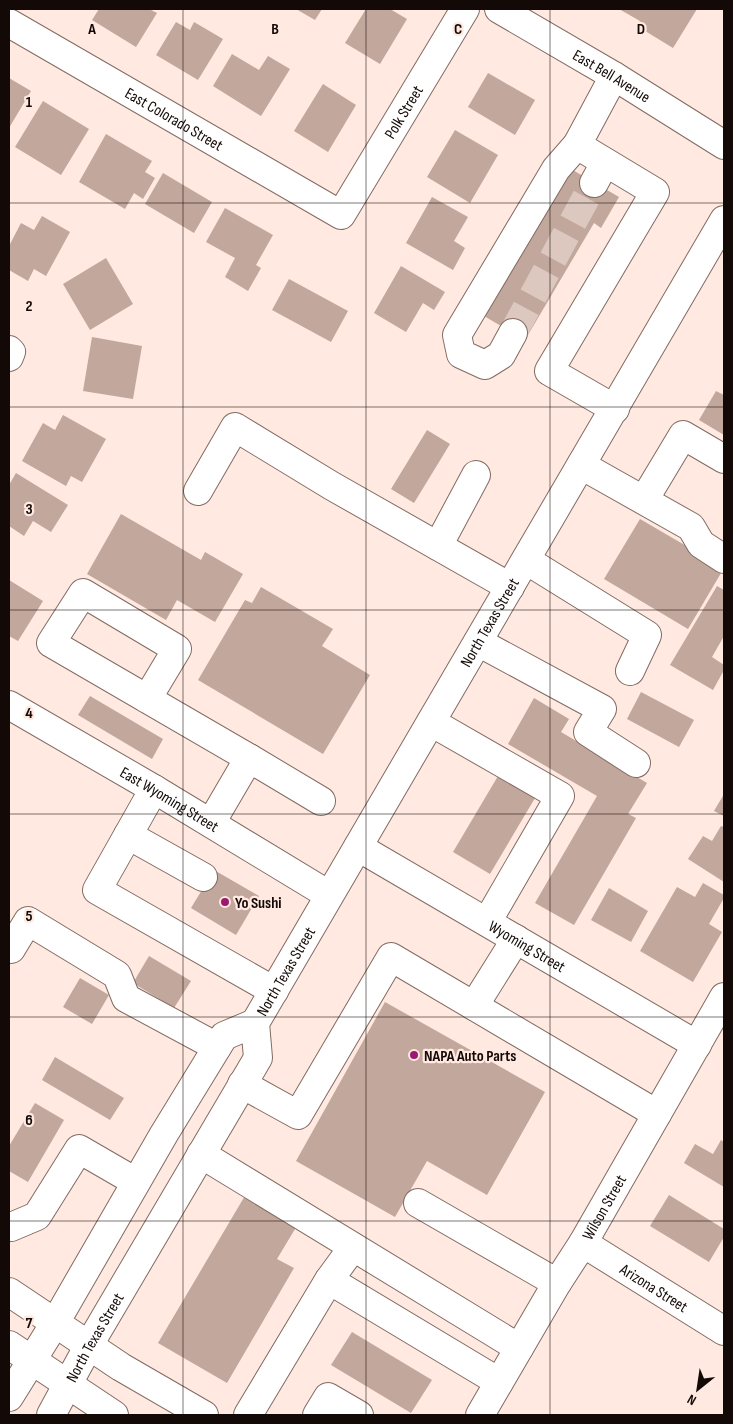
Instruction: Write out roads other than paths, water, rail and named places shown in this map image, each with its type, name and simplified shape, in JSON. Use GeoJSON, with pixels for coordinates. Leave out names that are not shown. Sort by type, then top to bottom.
{"type":"FeatureCollection","features":[{"type":"Feature","properties":{"kind":"street","name":"Polk Street"},"geometry":{"type":"LineString","coordinates":[[341,215],[465,9]]}},
{"type":"Feature","properties":{"kind":"street","name":"East Bell Avenue"},"geometry":{"type":"LineString","coordinates":[[498,9],[614,76],[724,144]]}},
{"type":"Feature","properties":{"kind":"street","name":"East Colorado Street"},"geometry":{"type":"LineString","coordinates":[[9,23],[341,215]]}},
{"type":"Feature","properties":{"kind":"street"},"geometry":{"type":"LineString","coordinates":[[513,333],[501,355],[485,365],[461,354],[457,335],[556,169],[577,145],[614,76]]}},
{"type":"Feature","properties":{"kind":"street"},"geometry":{"type":"LineString","coordinates":[[577,145],[600,173],[655,192],[550,371],[615,409]]}},
{"type":"Feature","properties":{"kind":"street","name":"North Texas Street"},"geometry":{"type":"LineString","coordinates":[[51,1415],[89,1345],[258,1058],[255,1023],[724,220]]}},
{"type":"Feature","properties":{"kind":"street"},"geometry":{"type":"LineString","coordinates":[[9,350],[11,352],[9,357]]}},
{"type":"Feature","properties":{"kind":"street"},"geometry":{"type":"LineString","coordinates":[[198,491],[235,427],[332,486],[510,587]]}},
{"type":"Feature","properties":{"kind":"street"},"geometry":{"type":"LineString","coordinates":[[644,500],[683,435],[724,459]]}},
{"type":"Feature","properties":{"kind":"street"},"geometry":{"type":"LineString","coordinates":[[581,465],[691,527],[701,544],[724,559]]}},
{"type":"Feature","properties":{"kind":"street"},"geometry":{"type":"LineString","coordinates":[[438,546],[476,475]]}},
{"type":"Feature","properties":{"kind":"street"},"geometry":{"type":"LineString","coordinates":[[526,560],[647,635],[630,671]]}},
{"type":"Feature","properties":{"kind":"street"},"geometry":{"type":"LineString","coordinates":[[478,642],[602,709],[588,732],[636,763]]}},
{"type":"Feature","properties":{"kind":"street"},"geometry":{"type":"LineString","coordinates":[[147,699],[321,801]]}},
{"type":"Feature","properties":{"kind":"street","name":"East Wyoming Street"},"geometry":{"type":"LineString","coordinates":[[9,704],[329,895]]}},
{"type":"Feature","properties":{"kind":"street"},"geometry":{"type":"LineString","coordinates":[[431,722],[560,796],[487,922]]}},
{"type":"Feature","properties":{"kind":"street"},"geometry":{"type":"LineString","coordinates":[[210,824],[249,758]]}},
{"type":"Feature","properties":{"kind":"street"},"geometry":{"type":"LineString","coordinates":[[154,789],[97,890],[274,991]]}},
{"type":"Feature","properties":{"kind":"street"},"geometry":{"type":"LineString","coordinates":[[128,835],[203,877]]}},
{"type":"Feature","properties":{"kind":"street","name":"Wyoming Street"},"geometry":{"type":"LineString","coordinates":[[358,847],[697,1045]]}},
{"type":"Feature","properties":{"kind":"street"},"geometry":{"type":"LineString","coordinates":[[11,949],[28,921],[118,975],[126,998],[217,1047]]}},
{"type":"Feature","properties":{"kind":"street"},"geometry":{"type":"LineString","coordinates":[[474,1006],[516,939]]}},
{"type":"Feature","properties":{"kind":"street"},"geometry":{"type":"LineString","coordinates":[[242,1084],[298,1115],[391,957],[657,1114]]}},
{"type":"Feature","properties":{"kind":"street","name":"Wilson Street"},"geometry":{"type":"LineString","coordinates":[[493,1404],[519,1348],[583,1243],[724,997]]}},
{"type":"Feature","properties":{"kind":"street","name":"North Texas Street"},"geometry":{"type":"LineString","coordinates":[[9,1397],[20,1352],[55,1323],[136,1182],[224,1036],[255,1023]]}},
{"type":"Feature","properties":{"kind":"street"},"geometry":{"type":"LineString","coordinates":[[9,1226],[11,1227],[37,1216],[79,1149],[136,1182]]}},
{"type":"Feature","properties":{"kind":"street"},"geometry":{"type":"LineString","coordinates":[[201,1154],[519,1348]]}},
{"type":"Feature","properties":{"kind":"street"},"geometry":{"type":"LineString","coordinates":[[418,1203],[557,1283]]}},
{"type":"Feature","properties":{"kind":"street","name":"Arizona Street"},"geometry":{"type":"LineString","coordinates":[[583,1243],[724,1331]]}},
{"type":"Feature","properties":{"kind":"street"},"geometry":{"type":"LineString","coordinates":[[248,1415],[329,1280],[353,1247]]}},
{"type":"Feature","properties":{"kind":"street"},"geometry":{"type":"LineString","coordinates":[[329,1280],[493,1404]]}},
{"type":"Feature","properties":{"kind":"street"},"geometry":{"type":"LineString","coordinates":[[9,1292],[121,1367],[204,1415]]}},
{"type":"Feature","properties":{"kind":"street"},"geometry":{"type":"LineString","coordinates":[[20,1352],[114,1415]]}},
{"type":"Feature","properties":{"kind":"street"},"geometry":{"type":"LineString","coordinates":[[317,1415],[328,1397],[359,1415]]}},
{"type":"Feature","properties":{"kind":"tunnel"},"geometry":{"type":"LineString","coordinates":[[513,333],[594,183]]}},
{"type":"Feature","properties":{"kind":"place","name":"Yo Sushi"},"geometry":{"type":"Point","coordinates":[225,902]}},
{"type":"Feature","properties":{"kind":"place","name":"NAPA Auto Parts"},"geometry":{"type":"Point","coordinates":[414,1055]}}]}
